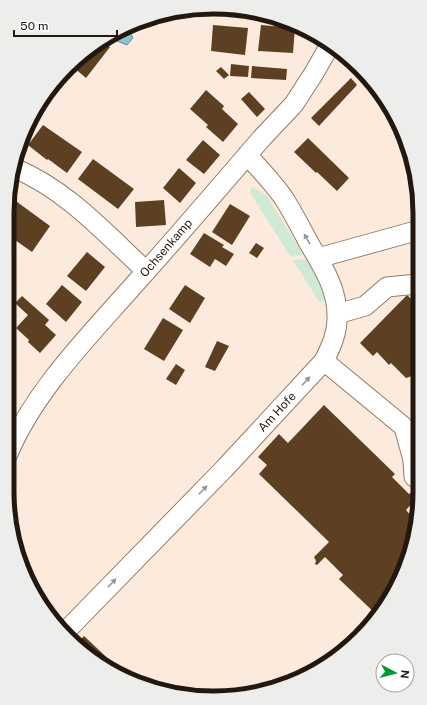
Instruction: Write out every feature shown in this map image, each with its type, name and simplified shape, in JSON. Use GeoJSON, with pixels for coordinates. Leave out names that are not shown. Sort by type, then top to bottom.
{"type":"FeatureCollection","features":[{"type":"Feature","properties":{"kind":"street","name":"Ochsenkamp"},"geometry":{"type":"LineString","coordinates":[[14,441],[34,406],[64,365],[247,155],[294,104],[327,50]]}},
{"type":"Feature","properties":{"kind":"street","name":"Am Hofe"},"geometry":{"type":"LineString","coordinates":[[68,628],[224,469],[324,362],[333,341],[337,323],[337,314],[334,294],[328,276],[283,198],[264,173],[247,155]]}},
{"type":"Feature","properties":{"kind":"street"},"geometry":{"type":"LineString","coordinates":[[19,171],[45,184],[81,211],[146,272]]}},
{"type":"Feature","properties":{"kind":"street"},"geometry":{"type":"LineString","coordinates":[[318,258],[413,232]]}},
{"type":"Feature","properties":{"kind":"street"},"geometry":{"type":"LineString","coordinates":[[337,314],[365,306],[387,287],[413,284]]}},
{"type":"Feature","properties":{"kind":"street"},"geometry":{"type":"LineString","coordinates":[[324,362],[404,427],[413,460]]}},
{"type":"Feature","properties":{"kind":"green space"},"geometry":{"type":"Polygon","coordinates":[[[252,187],[267,196],[303,255],[290,256],[250,192],[252,187]]]}},
{"type":"Feature","properties":{"kind":"green space"},"geometry":{"type":"Polygon","coordinates":[[[306,259],[323,290],[326,299],[320,303],[293,260],[306,259]]]}},
{"type":"Feature","properties":{"kind":"water"},"geometry":{"type":"Polygon","coordinates":[[[129,33],[133,38],[127,45],[117,41],[118,39],[129,33]]]}},
{"type":"Feature","properties":{"kind":"building"},"geometry":{"type":"Polygon","coordinates":[[[213,25],[248,28],[245,55],[211,51],[213,25]]]}},
{"type":"Feature","properties":{"kind":"building"},"geometry":{"type":"Polygon","coordinates":[[[261,25],[284,27],[295,31],[293,53],[258,51],[261,25]]]}},
{"type":"Feature","properties":{"kind":"building"},"geometry":{"type":"Polygon","coordinates":[[[108,45],[110,47],[86,78],[76,69],[92,55],[108,45]]]}},
{"type":"Feature","properties":{"kind":"building"},"geometry":{"type":"Polygon","coordinates":[[[231,64],[249,66],[248,77],[230,76],[231,64]]]}},
{"type":"Feature","properties":{"kind":"building"},"geometry":{"type":"Polygon","coordinates":[[[252,66],[287,69],[286,80],[251,78],[252,66]]]}},
{"type":"Feature","properties":{"kind":"building"},"geometry":{"type":"Polygon","coordinates":[[[221,67],[229,75],[224,79],[216,71],[221,67]]]}},
{"type":"Feature","properties":{"kind":"building"},"geometry":{"type":"Polygon","coordinates":[[[351,78],[357,85],[319,126],[311,118],[351,78]]]}},
{"type":"Feature","properties":{"kind":"building"},"geometry":{"type":"Polygon","coordinates":[[[206,90],[224,106],[222,109],[238,124],[223,142],[206,127],[208,125],[190,109],[206,90]]]}},
{"type":"Feature","properties":{"kind":"building"},"geometry":{"type":"Polygon","coordinates":[[[249,92],[265,109],[257,117],[241,99],[249,92]]]}},
{"type":"Feature","properties":{"kind":"building"},"geometry":{"type":"Polygon","coordinates":[[[43,125],[82,152],[67,173],[28,145],[43,125]]]}},
{"type":"Feature","properties":{"kind":"building"},"geometry":{"type":"Polygon","coordinates":[[[308,138],[349,178],[337,191],[294,152],[308,138]]]}},
{"type":"Feature","properties":{"kind":"building"},"geometry":{"type":"Polygon","coordinates":[[[203,140],[220,155],[204,174],[186,160],[203,140]]]}},
{"type":"Feature","properties":{"kind":"building"},"geometry":{"type":"Polygon","coordinates":[[[93,159],[134,189],[118,209],[78,179],[93,159]]]}},
{"type":"Feature","properties":{"kind":"building"},"geometry":{"type":"Polygon","coordinates":[[[179,168],[196,183],[180,203],[163,188],[179,168]]]}},
{"type":"Feature","properties":{"kind":"building"},"geometry":{"type":"Polygon","coordinates":[[[14,200],[50,226],[32,252],[14,239],[14,200]]]}},
{"type":"Feature","properties":{"kind":"building"},"geometry":{"type":"Polygon","coordinates":[[[164,200],[166,225],[136,227],[135,202],[164,200]]]}},
{"type":"Feature","properties":{"kind":"building"},"geometry":{"type":"Polygon","coordinates":[[[230,204],[250,216],[232,245],[212,232],[230,204]]]}},
{"type":"Feature","properties":{"kind":"building"},"geometry":{"type":"Polygon","coordinates":[[[204,233],[224,245],[222,247],[234,254],[226,266],[215,259],[210,267],[190,254],[204,233]]]}},
{"type":"Feature","properties":{"kind":"building"},"geometry":{"type":"Polygon","coordinates":[[[256,243],[264,248],[257,258],[249,253],[256,243]]]}},
{"type":"Feature","properties":{"kind":"building"},"geometry":{"type":"Polygon","coordinates":[[[87,252],[105,267],[86,291],[67,276],[87,252]]]}},
{"type":"Feature","properties":{"kind":"building"},"geometry":{"type":"Polygon","coordinates":[[[62,285],[82,302],[66,322],[46,304],[62,285]]]}},
{"type":"Feature","properties":{"kind":"building"},"geometry":{"type":"Polygon","coordinates":[[[185,285],[205,298],[190,323],[169,309],[185,285]]]}},
{"type":"Feature","properties":{"kind":"building"},"geometry":{"type":"Polygon","coordinates":[[[407,295],[413,300],[413,377],[406,378],[391,363],[389,365],[377,352],[373,356],[360,343],[407,295]]]}},
{"type":"Feature","properties":{"kind":"building"},"geometry":{"type":"Polygon","coordinates":[[[22,296],[49,320],[45,325],[56,335],[40,353],[16,328],[28,315],[15,303],[22,296]]]}},
{"type":"Feature","properties":{"kind":"building"},"geometry":{"type":"Polygon","coordinates":[[[163,318],[183,330],[164,361],[144,349],[163,318]]]}},
{"type":"Feature","properties":{"kind":"building"},"geometry":{"type":"Polygon","coordinates":[[[217,341],[229,346],[215,371],[205,367],[217,341]]]}},
{"type":"Feature","properties":{"kind":"building"},"geometry":{"type":"Polygon","coordinates":[[[176,364],[185,370],[176,385],[166,379],[176,364]]]}},
{"type":"Feature","properties":{"kind":"building"},"geometry":{"type":"Polygon","coordinates":[[[324,405],[395,474],[392,477],[409,494],[413,491],[413,502],[406,510],[411,516],[402,556],[392,580],[373,611],[339,579],[343,575],[325,557],[317,565],[315,564],[316,561],[314,557],[329,542],[259,474],[267,465],[258,457],[279,434],[288,443],[324,405]]]}},
{"type":"Feature","properties":{"kind":"building"},"geometry":{"type":"Polygon","coordinates":[[[84,636],[113,664],[92,650],[80,640],[84,636]]]}}]}
